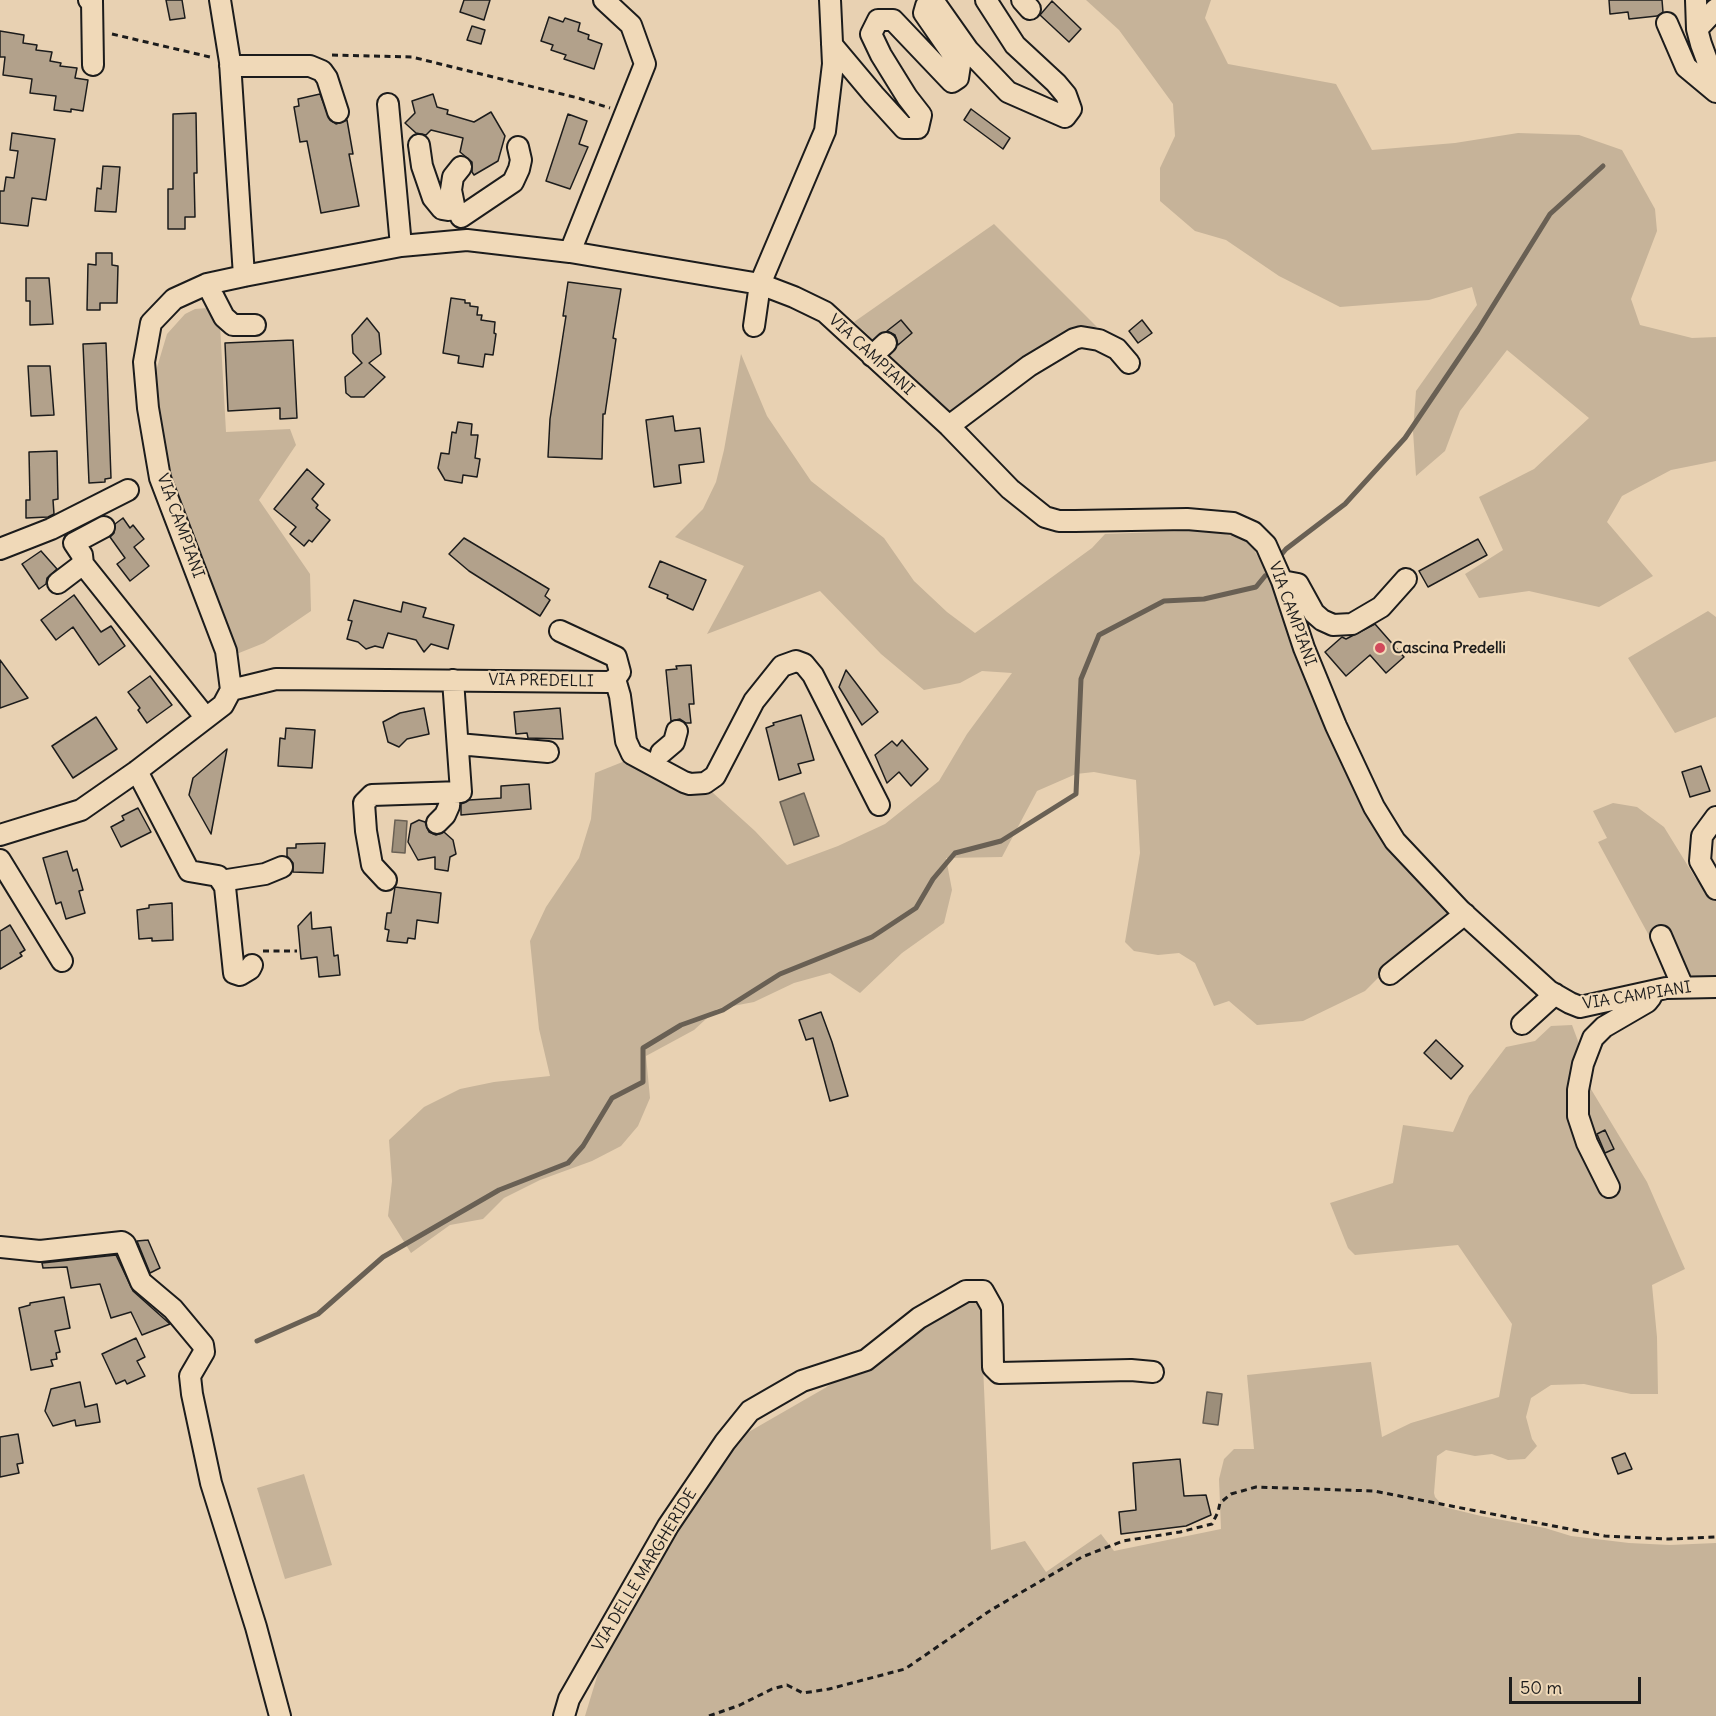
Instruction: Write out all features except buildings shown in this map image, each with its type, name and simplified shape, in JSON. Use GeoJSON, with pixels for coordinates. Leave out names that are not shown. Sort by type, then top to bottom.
{"type":"FeatureCollection","features":[{"type":"Feature","properties":{"kind":"street"},"geometry":{"type":"LineString","coordinates":[[220,0],[244,276]]}},
{"type":"Feature","properties":{"kind":"street"},"geometry":{"type":"LineString","coordinates":[[570,252],[645,64],[631,25],[604,0]]}},
{"type":"Feature","properties":{"kind":"street"},"geometry":{"type":"LineString","coordinates":[[754,326],[760,285],[825,130],[833,64],[831,0]]}},
{"type":"Feature","properties":{"kind":"street"},"geometry":{"type":"LineString","coordinates":[[832,45],[904,128],[918,128],[921,115],[881,55],[872,34],[878,20],[893,20],[952,82],[958,78],[960,65],[924,13],[926,6],[932,4],[937,6],[968,50],[1008,92],[1065,117],[1071,109],[1066,95],[1016,45],[986,0]]}},
{"type":"Feature","properties":{"kind":"street"},"geometry":{"type":"LineString","coordinates":[[1696,0],[1697,28],[1708,63],[1716,74]]}},
{"type":"Feature","properties":{"kind":"street"},"geometry":{"type":"LineString","coordinates":[[91,1],[93,65]]}},
{"type":"Feature","properties":{"kind":"street"},"geometry":{"type":"LineString","coordinates":[[1697,28],[1716,9]]}},
{"type":"Feature","properties":{"kind":"street"},"geometry":{"type":"LineString","coordinates":[[1667,23],[1686,67],[1716,92]]}},
{"type":"Feature","properties":{"kind":"street"},"geometry":{"type":"LineString","coordinates":[[225,63],[310,66],[322,71],[327,78],[338,112]]}},
{"type":"Feature","properties":{"kind":"street"},"geometry":{"type":"LineString","coordinates":[[388,104],[401,246]]}},
{"type":"Feature","properties":{"kind":"street"},"geometry":{"type":"LineString","coordinates":[[419,145],[422,166],[433,198],[442,209],[455,211],[513,182],[521,160],[518,147]]}},
{"type":"Feature","properties":{"kind":"street"},"geometry":{"type":"LineString","coordinates":[[461,167],[453,177],[451,190],[455,211],[464,224],[467,240]]}},
{"type":"Feature","properties":{"kind":"street","name":"VIA CAMPIANI"},"geometry":{"type":"LineString","coordinates":[[231,690],[226,651],[160,478],[148,408],[144,362],[151,323],[174,299],[207,284],[244,276],[401,246],[467,240],[570,252],[760,285],[794,297],[825,312],[879,349],[1010,489],[1045,517],[1059,521],[1186,519],[1233,523],[1253,532],[1266,545],[1282,581],[1304,648],[1336,726],[1374,807],[1395,841],[1465,914],[1555,994],[1570,1004],[1580,1007],[1657,990],[1716,987]]}},
{"type":"Feature","properties":{"kind":"street"},"geometry":{"type":"LineString","coordinates":[[207,284],[224,317],[233,325],[255,325]]}},
{"type":"Feature","properties":{"kind":"street"},"geometry":{"type":"LineString","coordinates":[[949,426],[1029,366],[1074,339],[1082,337],[1099,340],[1117,349],[1129,363]]}},
{"type":"Feature","properties":{"kind":"street"},"geometry":{"type":"LineString","coordinates":[[0,549],[51,529],[128,490]]}},
{"type":"Feature","properties":{"kind":"street"},"geometry":{"type":"LineString","coordinates":[[104,527],[74,543],[82,555],[86,568],[206,718]]}},
{"type":"Feature","properties":{"kind":"street"},"geometry":{"type":"LineString","coordinates":[[58,582],[86,568]]}},
{"type":"Feature","properties":{"kind":"street"},"geometry":{"type":"LineString","coordinates":[[1282,581],[1298,584],[1314,613],[1322,621],[1333,625],[1352,624],[1381,608],[1406,579]]}},
{"type":"Feature","properties":{"kind":"street","name":"VIA PREDELLI"},"geometry":{"type":"LineString","coordinates":[[231,690],[276,679],[609,682],[615,680],[620,672],[616,657],[560,631]]}},
{"type":"Feature","properties":{"kind":"street"},"geometry":{"type":"LineString","coordinates":[[615,680],[620,696],[626,741],[632,754],[655,758],[684,782],[705,783],[715,776],[754,701],[782,666],[796,661],[804,664],[813,675],[879,805]]}},
{"type":"Feature","properties":{"kind":"street"},"geometry":{"type":"LineString","coordinates":[[437,823],[445,815],[455,792],[458,744],[453,680]]}},
{"type":"Feature","properties":{"kind":"street"},"geometry":{"type":"LineString","coordinates":[[0,835],[81,810],[137,771],[223,705],[231,690]]}},
{"type":"Feature","properties":{"kind":"street"},"geometry":{"type":"LineString","coordinates":[[655,758],[674,742],[677,731]]}},
{"type":"Feature","properties":{"kind":"street"},"geometry":{"type":"LineString","coordinates":[[458,744],[548,752]]}},
{"type":"Feature","properties":{"kind":"street"},"geometry":{"type":"LineString","coordinates":[[137,771],[189,871],[218,876],[225,887],[234,973],[240,975],[252,965]]}},
{"type":"Feature","properties":{"kind":"street"},"geometry":{"type":"LineString","coordinates":[[386,880],[372,865],[364,803],[372,795],[455,792]]}},
{"type":"Feature","properties":{"kind":"street"},"geometry":{"type":"LineString","coordinates":[[1716,817],[1702,836],[1700,861],[1716,889]]}},
{"type":"Feature","properties":{"kind":"street"},"geometry":{"type":"LineString","coordinates":[[0,860],[62,961]]}},
{"type":"Feature","properties":{"kind":"street"},"geometry":{"type":"LineString","coordinates":[[221,881],[265,874],[282,867]]}},
{"type":"Feature","properties":{"kind":"street"},"geometry":{"type":"LineString","coordinates":[[1390,974],[1465,914]]}},
{"type":"Feature","properties":{"kind":"street"},"geometry":{"type":"LineString","coordinates":[[1661,936],[1683,987]]}},
{"type":"Feature","properties":{"kind":"street"},"geometry":{"type":"LineString","coordinates":[[1609,1187],[1587,1143],[1578,1116],[1578,1090],[1583,1064],[1593,1038],[1604,1027],[1629,1010],[1647,1002],[1657,990]]}},
{"type":"Feature","properties":{"kind":"street"},"geometry":{"type":"LineString","coordinates":[[1522,1024],[1555,994]]}},
{"type":"Feature","properties":{"kind":"street"},"geometry":{"type":"LineString","coordinates":[[0,1247],[40,1251],[122,1242],[125,1244],[141,1282],[173,1309],[204,1345],[204,1352],[190,1376],[192,1394],[211,1483],[256,1627],[280,1716]]}},
{"type":"Feature","properties":{"kind":"street","name":"VIA DELLE MARGHERIDE"},"geometry":{"type":"LineString","coordinates":[[564,1716],[569,1699],[668,1526],[725,1442],[750,1411],[802,1381],[866,1360],[919,1318],[966,1291],[983,1291],[992,1307],[993,1367],[999,1373],[1131,1370],[1153,1372]]}},
{"type":"Feature","properties":{"kind":"path"},"geometry":{"type":"LineString","coordinates":[[112,34],[225,63]]}},
{"type":"Feature","properties":{"kind":"path"},"geometry":{"type":"LineString","coordinates":[[412,57],[578,98],[626,114]]}},
{"type":"Feature","properties":{"kind":"path"},"geometry":{"type":"LineString","coordinates":[[252,965],[261,951],[297,951]]}},
{"type":"Feature","properties":{"kind":"path"},"geometry":{"type":"LineString","coordinates":[[709,1716],[740,1705],[772,1689],[787,1685],[803,1693],[829,1689],[905,1669],[991,1610],[1082,1557],[1123,1541],[1180,1532],[1212,1524],[1220,1503],[1231,1494],[1256,1487],[1374,1491],[1605,1536],[1669,1539],[1716,1537]]}},
{"type":"Feature","properties":{"kind":"shaded area"},"geometry":{"type":"Polygon","coordinates":[[[1086,0],[1211,0],[1205,18],[1228,64],[1336,84],[1372,150],[1455,143],[1518,133],[1579,135],[1622,150],[1655,209],[1657,231],[1631,299],[1640,325],[1692,338],[1716,337],[1716,461],[1671,470],[1622,496],[1607,522],[1653,576],[1599,607],[1529,591],[1479,598],[1465,574],[1503,550],[1479,497],[1534,469],[1589,418],[1507,350],[1460,411],[1445,451],[1416,476],[1413,431],[1416,391],[1477,305],[1472,287],[1429,300],[1340,307],[1279,276],[1226,240],[1195,231],[1160,201],[1160,168],[1175,136],[1173,104],[1119,30],[1086,0]]]}},
{"type":"Feature","properties":{"kind":"shaded area"},"geometry":{"type":"Polygon","coordinates":[[[994,224],[1097,327],[1068,332],[952,413],[854,322],[994,224]]]}},
{"type":"Feature","properties":{"kind":"shaded area"},"geometry":{"type":"Polygon","coordinates":[[[219,307],[226,432],[290,429],[296,445],[259,500],[310,574],[311,611],[264,643],[234,655],[170,484],[155,427],[155,374],[167,334],[185,314],[195,309],[219,307]]]}},
{"type":"Feature","properties":{"kind":"shaded area"},"geometry":{"type":"Polygon","coordinates":[[[741,354],[767,416],[811,481],[884,538],[914,581],[947,612],[975,633],[1092,548],[1105,534],[1210,530],[1243,539],[1254,550],[1266,570],[1324,719],[1456,915],[1385,971],[1365,991],[1303,1021],[1257,1025],[1229,1001],[1214,1006],[1195,963],[1179,953],[1158,955],[1134,951],[1125,942],[1140,853],[1136,780],[1094,772],[1076,774],[1037,791],[1002,857],[946,858],[952,890],[944,923],[902,953],[860,993],[830,973],[794,983],[754,1002],[717,1009],[694,1030],[646,1056],[650,1098],[638,1126],[621,1146],[592,1161],[540,1180],[504,1198],[483,1219],[450,1225],[411,1253],[388,1216],[392,1181],[389,1140],[424,1107],[460,1089],[494,1082],[550,1076],[539,1029],[530,941],[546,907],[579,858],[591,819],[595,773],[625,761],[712,792],[755,831],[787,865],[838,846],[885,824],[939,781],[967,734],[1012,673],[982,671],[960,683],[924,690],[881,654],[820,591],[707,634],[744,566],[675,537],[703,509],[716,482],[741,354]]]}},
{"type":"Feature","properties":{"kind":"shaded area"},"geometry":{"type":"Polygon","coordinates":[[[1708,611],[1716,617],[1716,717],[1675,733],[1628,658],[1708,611]]]}},
{"type":"Feature","properties":{"kind":"shaded area"},"geometry":{"type":"Polygon","coordinates":[[[804,793],[819,836],[794,845],[780,802],[804,793]]]}},
{"type":"Feature","properties":{"kind":"shaded area"},"geometry":{"type":"Polygon","coordinates":[[[1613,803],[1637,807],[1664,827],[1696,879],[1716,886],[1716,977],[1671,976],[1598,842],[1607,838],[1593,811],[1613,803]]]}},
{"type":"Feature","properties":{"kind":"shaded area"},"geometry":{"type":"Polygon","coordinates":[[[395,820],[407,821],[405,853],[392,852],[395,820]]]}},
{"type":"Feature","properties":{"kind":"shaded area"},"geometry":{"type":"Polygon","coordinates":[[[1572,1025],[1578,1041],[1577,1066],[1647,1182],[1685,1269],[1652,1285],[1657,1337],[1658,1394],[1631,1394],[1584,1384],[1551,1385],[1531,1398],[1526,1417],[1532,1439],[1537,1446],[1525,1459],[1508,1460],[1492,1454],[1475,1456],[1446,1450],[1437,1456],[1434,1493],[1444,1507],[1545,1528],[1571,1536],[1670,1545],[1716,1543],[1716,1716],[585,1716],[599,1670],[616,1630],[666,1533],[703,1497],[726,1445],[825,1388],[922,1322],[978,1299],[987,1312],[983,1365],[991,1550],[1025,1541],[1046,1572],[1101,1534],[1114,1551],[1221,1529],[1219,1479],[1224,1459],[1234,1449],[1254,1449],[1247,1375],[1371,1362],[1382,1437],[1411,1423],[1499,1397],[1512,1324],[1458,1245],[1355,1255],[1348,1248],[1330,1203],[1393,1183],[1403,1125],[1453,1132],[1469,1096],[1506,1047],[1535,1041],[1551,1026],[1572,1025]]]}},
{"type":"Feature","properties":{"kind":"shaded area"},"geometry":{"type":"Polygon","coordinates":[[[1207,1392],[1222,1394],[1218,1425],[1203,1423],[1207,1392]]]}},
{"type":"Feature","properties":{"kind":"shaded area"},"geometry":{"type":"Polygon","coordinates":[[[304,1474],[332,1565],[285,1579],[257,1488],[304,1474]]]}},
{"type":"Feature","properties":{"kind":"waterway"},"geometry":{"type":"LineString","coordinates":[[1281,555],[1345,504],[1405,438],[1478,330],[1550,214],[1603,166]]}},
{"type":"Feature","properties":{"kind":"waterway"},"geometry":{"type":"LineString","coordinates":[[257,1341],[318,1314],[383,1257],[499,1190],[568,1163],[583,1146],[612,1098],[643,1082],[643,1048],[681,1025],[723,1010],[780,974],[872,937],[916,908],[933,879],[955,853],[1001,841],[1076,794],[1081,679],[1099,635],[1164,601],[1204,599],[1256,587],[1265,576]]}},
{"type":"Feature","properties":{"kind":"place","name":"Cascina Predelli"},"geometry":{"type":"Point","coordinates":[1380,648]}}]}
